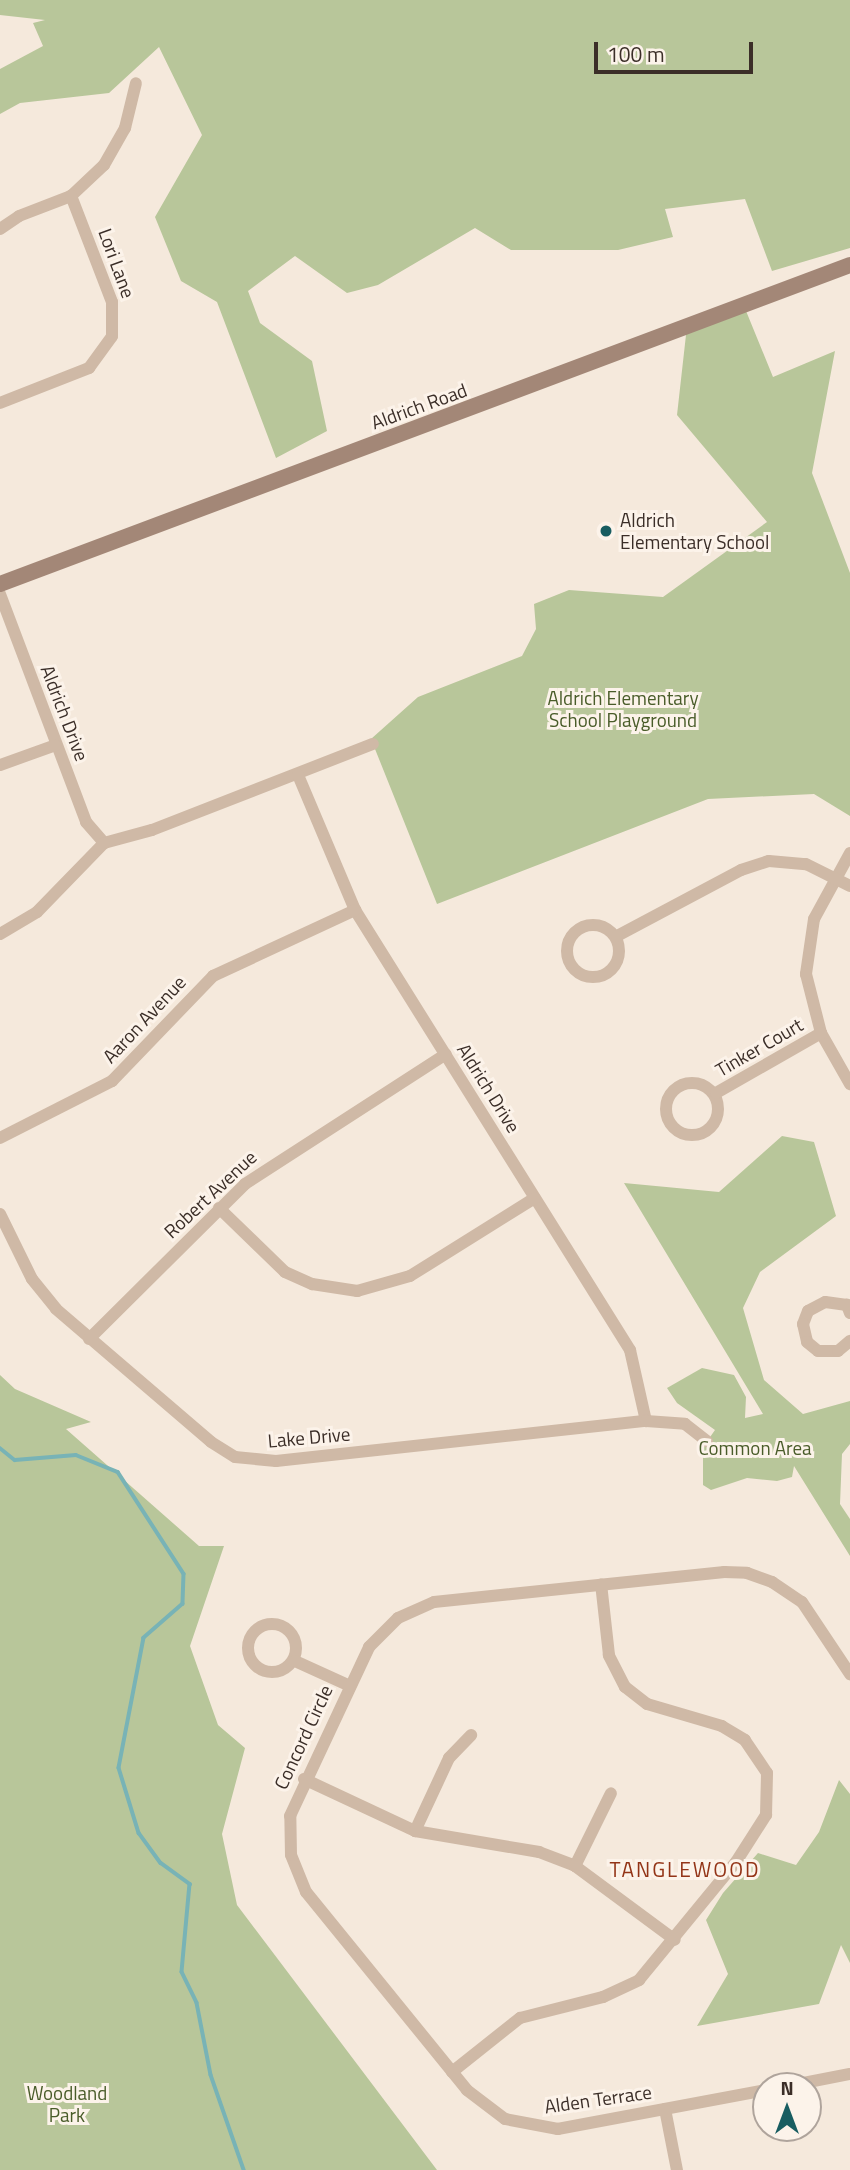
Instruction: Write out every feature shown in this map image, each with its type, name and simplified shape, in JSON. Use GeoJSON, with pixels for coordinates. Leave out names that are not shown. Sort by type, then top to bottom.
{"type":"FeatureCollection","features":[{"type":"Feature","properties":{"kind":"main road","name":"Aldrich Road"},"geometry":{"type":"LineString","coordinates":[[0,584],[850,265]]}},
{"type":"Feature","properties":{"kind":"street"},"geometry":{"type":"LineString","coordinates":[[0,229],[71,196],[116,149],[136,83]]}},
{"type":"Feature","properties":{"kind":"street","name":"Lori Lane"},"geometry":{"type":"LineString","coordinates":[[0,403],[89,368],[112,336],[112,302],[71,196]]}},
{"type":"Feature","properties":{"kind":"street","name":"Aldrich Drive"},"geometry":{"type":"LineString","coordinates":[[0,594],[86,822],[104,843]]}},
{"type":"Feature","properties":{"kind":"street"},"geometry":{"type":"LineString","coordinates":[[0,934],[37,912],[104,843],[298,775],[373,744]]}},
{"type":"Feature","properties":{"kind":"street"},"geometry":{"type":"LineString","coordinates":[[0,765],[56,745]]}},
{"type":"Feature","properties":{"kind":"street","name":"Aldrich Drive"},"geometry":{"type":"LineString","coordinates":[[298,775],[355,910],[630,1350],[646,1421]]}},
{"type":"Feature","properties":{"kind":"street"},"geometry":{"type":"LineString","coordinates":[[850,853],[814,919],[807,953],[807,985],[821,1033],[850,1084]]}},
{"type":"Feature","properties":{"kind":"street"},"geometry":{"type":"LineString","coordinates":[[617,936],[751,866],[796,861],[836,877],[850,886]]}},
{"type":"Feature","properties":{"kind":"street","name":"Aaron Avenue"},"geometry":{"type":"LineString","coordinates":[[0,1138],[112,1080],[214,976],[355,910]]}},
{"type":"Feature","properties":{"kind":"street"},"geometry":{"type":"LineString","coordinates":[[599,926],[617,936],[617,957],[606,973],[588,977],[569,963],[569,941],[582,928],[599,926]]}},
{"type":"Feature","properties":{"kind":"street","name":"Tinker Court"},"geometry":{"type":"LineString","coordinates":[[716,1093],[821,1033]]}},
{"type":"Feature","properties":{"kind":"street","name":"Robert Avenue"},"geometry":{"type":"LineString","coordinates":[[89,1339],[219,1209],[271,1164],[446,1054]]}},
{"type":"Feature","properties":{"kind":"street"},"geometry":{"type":"LineString","coordinates":[[694,1084],[716,1093],[715,1119],[704,1132],[685,1134],[669,1121],[668,1099],[678,1088],[694,1084]]}},
{"type":"Feature","properties":{"kind":"street"},"geometry":{"type":"LineString","coordinates":[[219,1209],[285,1272],[312,1284],[357,1290],[410,1276],[535,1198]]}},
{"type":"Feature","properties":{"kind":"street","name":"Lake Drive"},"geometry":{"type":"LineString","coordinates":[[0,1214],[32,1279],[89,1339],[211,1442],[249,1460],[646,1421],[685,1424],[707,1441]]}},
{"type":"Feature","properties":{"kind":"street"},"geometry":{"type":"LineString","coordinates":[[849,1306],[825,1302],[813,1306],[804,1319],[803,1333],[812,1347],[825,1353],[838,1351],[850,1341]]}},
{"type":"Feature","properties":{"kind":"street","name":"Concord Circle"},"geometry":{"type":"LineString","coordinates":[[452,2071],[301,1883],[291,1855],[289,1828],[304,1779],[348,1685],[382,1631],[425,1605],[724,1572],[760,1577],[793,1595],[810,1612],[850,1674]]}},
{"type":"Feature","properties":{"kind":"street"},"geometry":{"type":"LineString","coordinates":[[452,2071],[520,2018],[624,1989],[650,1970],[759,1832],[769,1805],[769,1785],[760,1758],[736,1733],[647,1703],[625,1687],[609,1655],[601,1584]]}},
{"type":"Feature","properties":{"kind":"street"},"geometry":{"type":"LineString","coordinates":[[295,1661],[348,1685]]}},
{"type":"Feature","properties":{"kind":"street"},"geometry":{"type":"LineString","coordinates":[[415,1831],[449,1758],[471,1735]]}},
{"type":"Feature","properties":{"kind":"street"},"geometry":{"type":"LineString","coordinates":[[304,1779],[415,1831],[538,1852],[575,1866],[674,1940]]}},
{"type":"Feature","properties":{"kind":"street"},"geometry":{"type":"LineString","coordinates":[[575,1866],[611,1793]]}},
{"type":"Feature","properties":{"kind":"street","name":"Alden Terrace"},"geometry":{"type":"LineString","coordinates":[[452,2071],[488,2108],[528,2126],[570,2127],[665,2109],[677,2170]]}},
{"type":"Feature","properties":{"kind":"street"},"geometry":{"type":"LineString","coordinates":[[822,2079],[850,2074]]}},
{"type":"Feature","properties":{"kind":"street"},"geometry":{"type":"LineString","coordinates":[[665,2109],[752,2093]]}},
{"type":"Feature","properties":{"kind":"green space"},"geometry":{"type":"Polygon","coordinates":[[[0,0],[850,0],[850,248],[772,271],[745,199],[665,209],[673,237],[618,250],[511,250],[475,228],[378,285],[347,293],[295,256],[248,291],[260,323],[312,361],[327,431],[276,458],[217,302],[181,281],[155,217],[202,135],[159,47],[109,93],[20,103],[0,114],[0,69],[43,46],[33,23],[45,20],[0,15],[0,0]]]}},
{"type":"Feature","properties":{"kind":"green space","name":"Aldrich Elementary School Playground"},"geometry":{"type":"Polygon","coordinates":[[[744,306],[773,377],[835,351],[812,473],[850,573],[850,816],[814,794],[708,799],[437,904],[371,739],[418,697],[522,656],[536,629],[534,604],[569,590],[663,597],[767,522],[677,415],[687,326],[744,306]]]}},
{"type":"Feature","properties":{"kind":"green space","name":"Common Area"},"geometry":{"type":"Polygon","coordinates":[[[782,1136],[814,1142],[836,1216],[760,1272],[743,1308],[764,1380],[803,1414],[850,1401],[850,1444],[842,1454],[840,1504],[850,1519],[850,1556],[794,1466],[792,1477],[777,1481],[747,1478],[711,1490],[703,1485],[703,1447],[715,1430],[677,1403],[667,1388],[702,1368],[734,1375],[746,1397],[745,1418],[763,1414],[624,1183],[719,1192],[782,1136]]]}},
{"type":"Feature","properties":{"kind":"green space","name":"Woodland Park"},"geometry":{"type":"Polygon","coordinates":[[[0,1375],[15,1389],[91,1422],[66,1429],[199,1546],[224,1546],[190,1646],[218,1725],[245,1748],[222,1834],[237,1905],[437,2170],[0,2170],[0,1375]]]}},
{"type":"Feature","properties":{"kind":"green space"},"geometry":{"type":"Polygon","coordinates":[[[839,1780],[850,1794],[850,1963],[841,1945],[819,2004],[697,2026],[728,1974],[706,1920],[723,1893],[758,1853],[796,1865],[819,1832],[839,1780]]]}},
{"type":"Feature","properties":{"kind":"waterway"},"geometry":{"type":"LineString","coordinates":[[0,1448],[15,1460],[76,1455],[118,1472],[184,1574],[183,1604],[144,1638],[119,1768],[139,1833],[161,1863],[190,1884],[182,1972],[197,2003],[211,2075],[244,2170]]}},
{"type":"Feature","properties":{"kind":"place","name":"Aldrich Elementary School"},"geometry":{"type":"Point","coordinates":[606,531]}},
{"type":"Feature","properties":{"kind":"district","name":"TANGLEWOOD"},"geometry":{"type":"Point","coordinates":[685,1869]}}]}
